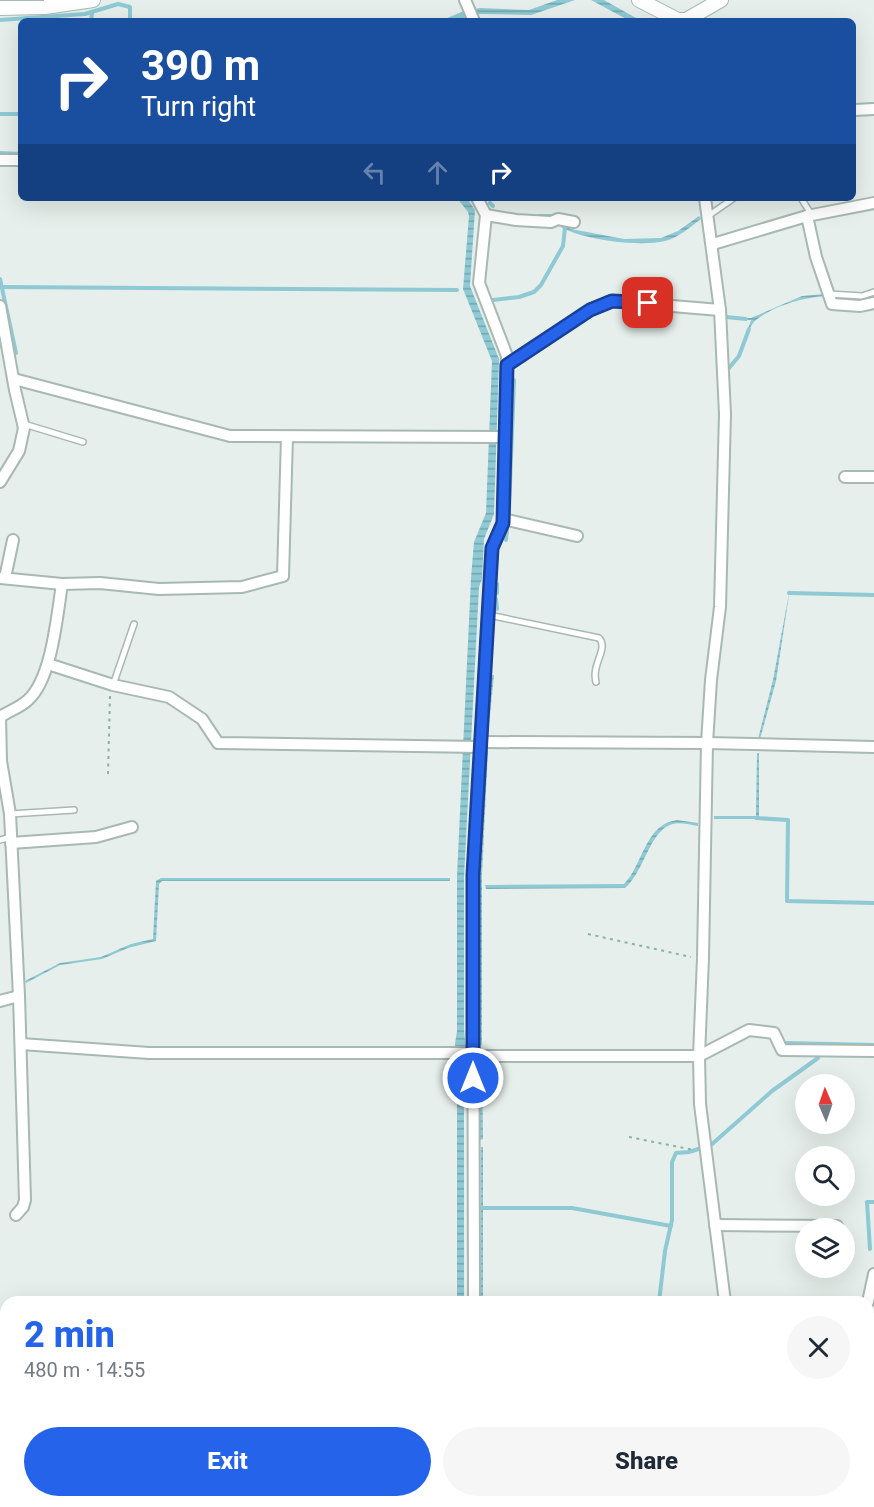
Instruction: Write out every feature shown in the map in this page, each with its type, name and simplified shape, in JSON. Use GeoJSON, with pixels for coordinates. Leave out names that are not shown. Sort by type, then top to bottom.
{"type":"FeatureCollection","features":[{"type":"Feature","properties":{"kind":"street"},"geometry":{"type":"LineString","coordinates":[[0,8],[45,6],[93,0]]}},
{"type":"Feature","properties":{"kind":"street"},"geometry":{"type":"LineString","coordinates":[[639,0],[674,18]]}},
{"type":"Feature","properties":{"kind":"street"},"geometry":{"type":"LineString","coordinates":[[690,18],[721,0]]}},
{"type":"Feature","properties":{"kind":"street"},"geometry":{"type":"LineString","coordinates":[[856,110],[874,109]]}},
{"type":"Feature","properties":{"kind":"street"},"geometry":{"type":"LineString","coordinates":[[0,160],[18,160]]}},
{"type":"Feature","properties":{"kind":"street"},"geometry":{"type":"LineString","coordinates":[[474,1296],[471,1054],[473,875],[492,548],[503,519],[496,437],[507,365],[507,356],[479,284],[486,216],[478,201]]}},
{"type":"Feature","properties":{"kind":"street"},"geometry":{"type":"LineString","coordinates":[[706,201],[720,310],[725,414],[720,608],[711,680],[707,743],[704,958],[699,1056],[700,1104],[724,1296]]}},
{"type":"Feature","properties":{"kind":"street"},"geometry":{"type":"LineString","coordinates":[[713,244],[809,216],[874,203]]}},
{"type":"Feature","properties":{"kind":"street"},"geometry":{"type":"LineString","coordinates":[[486,216],[516,220],[551,222],[558,219],[574,222]]}},
{"type":"Feature","properties":{"kind":"street"},"geometry":{"type":"LineString","coordinates":[[809,216],[816,257],[832,304],[860,306],[874,303]]}},
{"type":"Feature","properties":{"kind":"street"},"geometry":{"type":"LineString","coordinates":[[507,365],[590,310],[612,301],[720,310]]}},
{"type":"Feature","properties":{"kind":"street"},"geometry":{"type":"LineString","coordinates":[[0,306],[24,428],[19,451],[0,482]]}},
{"type":"Feature","properties":{"kind":"street"},"geometry":{"type":"LineString","coordinates":[[0,372],[11,366]]}},
{"type":"Feature","properties":{"kind":"street"},"geometry":{"type":"LineString","coordinates":[[14,379],[230,436],[496,437]]}},
{"type":"Feature","properties":{"kind":"street"},"geometry":{"type":"LineString","coordinates":[[13,540],[3,578],[62,584],[100,583],[159,589],[242,587],[283,576],[287,437]]}},
{"type":"Feature","properties":{"kind":"street"},"geometry":{"type":"LineString","coordinates":[[845,477],[874,477]]}},
{"type":"Feature","properties":{"kind":"street"},"geometry":{"type":"LineString","coordinates":[[503,519],[577,536]]}},
{"type":"Feature","properties":{"kind":"street"},"geometry":{"type":"LineString","coordinates":[[16,1215],[23,1207],[25,1200],[21,1044],[1,761],[0,717],[29,699],[48,664],[62,584]]}},
{"type":"Feature","properties":{"kind":"street"},"geometry":{"type":"LineString","coordinates":[[48,664],[112,685],[169,697],[202,719],[218,743],[480,745],[707,743],[874,747]]}},
{"type":"Feature","properties":{"kind":"street"},"geometry":{"type":"LineString","coordinates":[[7,840],[96,837],[132,827]]}},
{"type":"Feature","properties":{"kind":"street"},"geometry":{"type":"LineString","coordinates":[[0,1000],[19,996]]}},
{"type":"Feature","properties":{"kind":"street"},"geometry":{"type":"LineString","coordinates":[[21,1044],[149,1053],[699,1056],[749,1030],[774,1033],[782,1050],[874,1052]]}},
{"type":"Feature","properties":{"kind":"street"},"geometry":{"type":"LineString","coordinates":[[715,1225],[795,1226]]}},
{"type":"Feature","properties":{"kind":"street"},"geometry":{"type":"LineString","coordinates":[[869,1296],[874,1274]]}},
{"type":"Feature","properties":{"kind":"lane"},"geometry":{"type":"LineString","coordinates":[[708,216],[730,201]]}},
{"type":"Feature","properties":{"kind":"lane"},"geometry":{"type":"LineString","coordinates":[[802,201],[809,216]]}},
{"type":"Feature","properties":{"kind":"lane"},"geometry":{"type":"LineString","coordinates":[[830,294],[862,296],[874,292]]}},
{"type":"Feature","properties":{"kind":"lane"},"geometry":{"type":"LineString","coordinates":[[23,424],[83,442]]}},
{"type":"Feature","properties":{"kind":"lane"},"geometry":{"type":"LineString","coordinates":[[488,615],[599,638],[603,641],[603,647],[595,667],[596,682]]}},
{"type":"Feature","properties":{"kind":"lane"},"geometry":{"type":"LineString","coordinates":[[112,685],[134,624]]}},
{"type":"Feature","properties":{"kind":"lane"},"geometry":{"type":"LineString","coordinates":[[6,813],[74,810]]}},
{"type":"Feature","properties":{"kind":"path"},"geometry":{"type":"LineString","coordinates":[[108,774],[112,685]]}},
{"type":"Feature","properties":{"kind":"path"},"geometry":{"type":"LineString","coordinates":[[588,934],[679,955],[704,958]]}},
{"type":"Feature","properties":{"kind":"path"},"geometry":{"type":"LineString","coordinates":[[629,1137],[706,1153]]}},
{"type":"Feature","properties":{"kind":"water"},"geometry":{"type":"Polygon","coordinates":[[[557,0],[575,0],[531,15],[479,14],[465,18],[447,18],[480,8],[529,10],[557,0]]]}},
{"type":"Feature","properties":{"kind":"water"},"geometry":{"type":"Polygon","coordinates":[[[591,0],[604,0],[636,18],[624,18],[591,0]]]}},
{"type":"Feature","properties":{"kind":"water"},"geometry":{"type":"Polygon","coordinates":[[[459,201],[469,201],[475,210],[470,286],[499,359],[494,514],[484,539],[482,579],[479,587],[464,877],[464,1030],[467,1061],[464,1077],[464,1296],[457,1296],[455,1044],[457,1031],[457,876],[471,578],[474,542],[486,513],[492,361],[463,289],[468,212],[459,201]]]}},
{"type":"Feature","properties":{"kind":"water"},"geometry":{"type":"Polygon","coordinates":[[[699,216],[701,219],[679,235],[670,240],[654,243],[610,241],[581,235],[559,226],[563,224],[571,229],[624,239],[661,238],[678,231],[699,216]]]}},
{"type":"Feature","properties":{"kind":"water"},"geometry":{"type":"Polygon","coordinates":[[[825,294],[825,296],[807,298],[780,306],[756,320],[747,332],[751,320],[743,320],[744,318],[751,318],[802,296],[825,294]]]}},
{"type":"Feature","properties":{"kind":"water"},"geometry":{"type":"Polygon","coordinates":[[[790,588],[776,681],[760,739],[758,739],[773,680],[790,588]]]}},
{"type":"Feature","properties":{"kind":"water"},"geometry":{"type":"Polygon","coordinates":[[[491,675],[494,675],[487,734],[491,675]]]}},
{"type":"Feature","properties":{"kind":"water"},"geometry":{"type":"Polygon","coordinates":[[[486,750],[488,750],[482,874],[482,1045],[480,1045],[480,875],[486,750]]]}},
{"type":"Feature","properties":{"kind":"water"},"geometry":{"type":"Polygon","coordinates":[[[759,753],[759,819],[714,819],[714,816],[756,816],[757,754],[759,753]]]}},
{"type":"Feature","properties":{"kind":"water"},"geometry":{"type":"Polygon","coordinates":[[[677,820],[698,823],[698,826],[677,823],[663,829],[632,881],[625,888],[486,889],[485,885],[624,884],[636,867],[651,837],[666,823],[677,820]]]}},
{"type":"Feature","properties":{"kind":"water"},"geometry":{"type":"Polygon","coordinates":[[[161,878],[450,878],[450,881],[162,881],[159,884],[156,941],[128,948],[102,959],[60,965],[26,983],[25,981],[60,963],[101,957],[131,944],[153,939],[156,881],[161,878]]]}},
{"type":"Feature","properties":{"kind":"water"},"geometry":{"type":"Polygon","coordinates":[[[479,1066],[482,1066],[483,1139],[480,1140],[479,1066]]]}},
{"type":"Feature","properties":{"kind":"water"},"geometry":{"type":"Polygon","coordinates":[[[481,1147],[483,1147],[483,1296],[481,1296],[481,1147]]]}},
{"type":"Feature","properties":{"kind":"waterway"},"geometry":{"type":"LineString","coordinates":[[28,18],[85,14],[118,4],[130,7],[130,18]]}},
{"type":"Feature","properties":{"kind":"waterway"},"geometry":{"type":"LineString","coordinates":[[91,18],[92,13]]}},
{"type":"Feature","properties":{"kind":"waterway"},"geometry":{"type":"LineString","coordinates":[[0,20],[18,19]]}},
{"type":"Feature","properties":{"kind":"waterway"},"geometry":{"type":"LineString","coordinates":[[0,114],[18,114]]}},
{"type":"Feature","properties":{"kind":"waterway"},"geometry":{"type":"LineString","coordinates":[[0,153],[18,154]]}},
{"type":"Feature","properties":{"kind":"waterway"},"geometry":{"type":"LineString","coordinates":[[490,203],[493,206]]}},
{"type":"Feature","properties":{"kind":"waterway"},"geometry":{"type":"LineString","coordinates":[[539,216],[552,216]]}},
{"type":"Feature","properties":{"kind":"waterway"},"geometry":{"type":"LineString","coordinates":[[493,300],[519,297],[534,292],[541,285],[563,246],[565,227]]}},
{"type":"Feature","properties":{"kind":"waterway"},"geometry":{"type":"LineString","coordinates":[[0,279],[16,353]]}},
{"type":"Feature","properties":{"kind":"waterway"},"geometry":{"type":"LineString","coordinates":[[2,287],[457,290]]}},
{"type":"Feature","properties":{"kind":"waterway"},"geometry":{"type":"LineString","coordinates":[[726,317],[746,319]]}},
{"type":"Feature","properties":{"kind":"waterway"},"geometry":{"type":"LineString","coordinates":[[729,368],[739,356],[749,329]]}},
{"type":"Feature","properties":{"kind":"waterway"},"geometry":{"type":"LineString","coordinates":[[509,510],[514,380]]}},
{"type":"Feature","properties":{"kind":"waterway"},"geometry":{"type":"LineString","coordinates":[[506,540],[507,529]]}},
{"type":"Feature","properties":{"kind":"waterway"},"geometry":{"type":"LineString","coordinates":[[497,584],[497,593]]}},
{"type":"Feature","properties":{"kind":"waterway"},"geometry":{"type":"LineString","coordinates":[[789,593],[874,595]]}},
{"type":"Feature","properties":{"kind":"waterway"},"geometry":{"type":"LineString","coordinates":[[496,599],[497,609]]}},
{"type":"Feature","properties":{"kind":"waterway"},"geometry":{"type":"LineString","coordinates":[[756,818],[788,820],[787,901],[874,903]]}},
{"type":"Feature","properties":{"kind":"waterway"},"geometry":{"type":"LineString","coordinates":[[786,1043],[874,1045]]}},
{"type":"Feature","properties":{"kind":"waterway"},"geometry":{"type":"LineString","coordinates":[[660,1296],[665,1251],[672,1220],[672,1162],[676,1153],[689,1152],[711,1145],[772,1091],[818,1058],[818,1055]]}},
{"type":"Feature","properties":{"kind":"waterway"},"geometry":{"type":"LineString","coordinates":[[870,1249],[867,1202],[874,1202]]}},
{"type":"Feature","properties":{"kind":"waterway"},"geometry":{"type":"LineString","coordinates":[[482,1208],[572,1208],[671,1226]]}},
{"type":"Feature","properties":{"kind":"route"},"geometry":{"type":"LineString","coordinates":[[473,1078],[473,875],[492,548],[503,523],[507,365],[590,310],[612,301],[648,303]]}}]}
